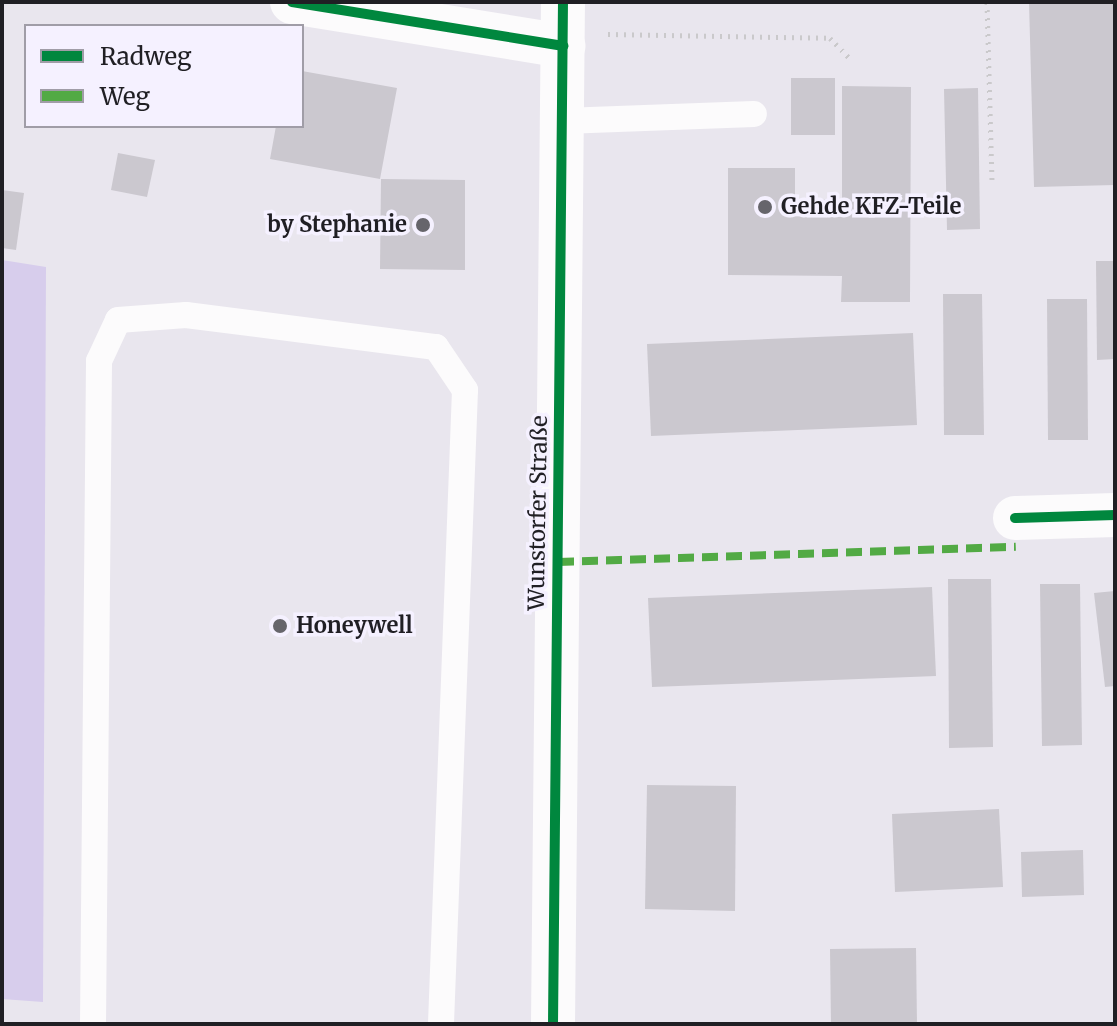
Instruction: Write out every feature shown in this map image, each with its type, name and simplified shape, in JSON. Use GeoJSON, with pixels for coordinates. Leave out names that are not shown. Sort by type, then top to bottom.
{"type":"FeatureCollection","features":[{"type":"Feature","properties":{"kind":"street"},"geometry":{"type":"LineString","coordinates":[[292,2],[563,27]]}},
{"type":"Feature","properties":{"kind":"street","name":"Wunstorfer Straße"},"geometry":{"type":"LineString","coordinates":[[553,1024],[563,27]]}},
{"type":"Feature","properties":{"kind":"street"},"geometry":{"type":"LineString","coordinates":[[1015,518],[1115,515]]}},
{"type":"Feature","properties":{"kind":"lane"},"geometry":{"type":"LineString","coordinates":[[563,121],[754,114]]}},
{"type":"Feature","properties":{"kind":"lane"},"geometry":{"type":"LineString","coordinates":[[93,1024],[99,361],[118,320],[186,315],[436,347],[465,390],[441,1024]]}},
{"type":"Feature","properties":{"kind":"path"},"geometry":{"type":"LineString","coordinates":[[987,2],[992,182]]}},
{"type":"Feature","properties":{"kind":"path"},"geometry":{"type":"LineString","coordinates":[[563,27],[830,38],[851,60]]}},
{"type":"Feature","properties":{"kind":"shaded area"},"geometry":{"type":"Polygon","coordinates":[[[2,260],[46,267],[43,1002],[2,999],[2,260]]]}},
{"type":"Feature","properties":{"kind":"building"},"geometry":{"type":"Polygon","coordinates":[[[1029,2],[1115,2],[1115,185],[1034,187],[1029,2]]]}},
{"type":"Feature","properties":{"kind":"building"},"geometry":{"type":"Polygon","coordinates":[[[304,71],[397,88],[380,179],[270,159],[276,128],[304,128],[304,71]]]}},
{"type":"Feature","properties":{"kind":"building"},"geometry":{"type":"Polygon","coordinates":[[[791,78],[835,78],[835,135],[791,135],[791,78]]]}},
{"type":"Feature","properties":{"kind":"building"},"geometry":{"type":"Polygon","coordinates":[[[842,86],[911,87],[910,302],[841,302],[842,276],[728,275],[728,168],[795,168],[795,199],[842,200],[842,86]]]}},
{"type":"Feature","properties":{"kind":"building"},"geometry":{"type":"Polygon","coordinates":[[[978,88],[980,229],[947,230],[944,89],[978,88]]]}},
{"type":"Feature","properties":{"kind":"building"},"geometry":{"type":"Polygon","coordinates":[[[118,153],[155,160],[147,197],[111,190],[118,153]]]}},
{"type":"Feature","properties":{"kind":"building","name":"by Stephanie"},"geometry":{"type":"Polygon","coordinates":[[[381,179],[465,180],[465,270],[380,269],[381,179]]]}},
{"type":"Feature","properties":{"kind":"building"},"geometry":{"type":"Polygon","coordinates":[[[2,190],[24,193],[16,250],[2,248],[2,190]]]}},
{"type":"Feature","properties":{"kind":"building"},"geometry":{"type":"Polygon","coordinates":[[[1096,261],[1115,261],[1115,359],[1097,360],[1096,261]]]}},
{"type":"Feature","properties":{"kind":"building"},"geometry":{"type":"Polygon","coordinates":[[[943,294],[982,294],[984,435],[944,435],[943,294]]]}},
{"type":"Feature","properties":{"kind":"building"},"geometry":{"type":"Polygon","coordinates":[[[1047,299],[1087,299],[1088,440],[1048,440],[1047,299]]]}},
{"type":"Feature","properties":{"kind":"building"},"geometry":{"type":"Polygon","coordinates":[[[913,333],[917,425],[651,436],[647,344],[913,333]]]}},
{"type":"Feature","properties":{"kind":"building"},"geometry":{"type":"Polygon","coordinates":[[[948,579],[991,579],[993,747],[949,748],[948,579]]]}},
{"type":"Feature","properties":{"kind":"building"},"geometry":{"type":"Polygon","coordinates":[[[1040,584],[1080,584],[1082,745],[1042,746],[1040,584]]]}},
{"type":"Feature","properties":{"kind":"building"},"geometry":{"type":"Polygon","coordinates":[[[932,587],[936,676],[652,687],[648,598],[932,587]]]}},
{"type":"Feature","properties":{"kind":"building"},"geometry":{"type":"Polygon","coordinates":[[[1115,591],[1115,686],[1105,687],[1094,593],[1115,591]]]}},
{"type":"Feature","properties":{"kind":"building"},"geometry":{"type":"Polygon","coordinates":[[[647,785],[736,786],[735,911],[645,909],[647,785]]]}},
{"type":"Feature","properties":{"kind":"building"},"geometry":{"type":"Polygon","coordinates":[[[999,809],[1003,887],[895,892],[892,814],[999,809]]]}},
{"type":"Feature","properties":{"kind":"building"},"geometry":{"type":"Polygon","coordinates":[[[1083,850],[1084,895],[1022,897],[1021,852],[1083,850]]]}},
{"type":"Feature","properties":{"kind":"building"},"geometry":{"type":"Polygon","coordinates":[[[916,948],[917,1024],[831,1024],[830,949],[916,948]]]}},
{"type":"Feature","properties":{"kind":"marked path"},"geometry":{"type":"LineString","coordinates":[[558,562],[1016,547]]}},
{"type":"Feature","properties":{"kind":"cycle path"},"geometry":{"type":"LineString","coordinates":[[292,2],[563,46]]}},
{"type":"Feature","properties":{"kind":"cycle path"},"geometry":{"type":"LineString","coordinates":[[553,1024],[563,2]]}},
{"type":"Feature","properties":{"kind":"cycle path"},"geometry":{"type":"LineString","coordinates":[[1015,518],[1115,515]]}},
{"type":"Feature","properties":{"kind":"place","name":"Gehde KFZ-Teile"},"geometry":{"type":"Point","coordinates":[765,207]}},
{"type":"Feature","properties":{"kind":"place","name":"by Stephanie"},"geometry":{"type":"Point","coordinates":[423,225]}},
{"type":"Feature","properties":{"kind":"place","name":"Honeywell"},"geometry":{"type":"Point","coordinates":[280,626]}}]}
